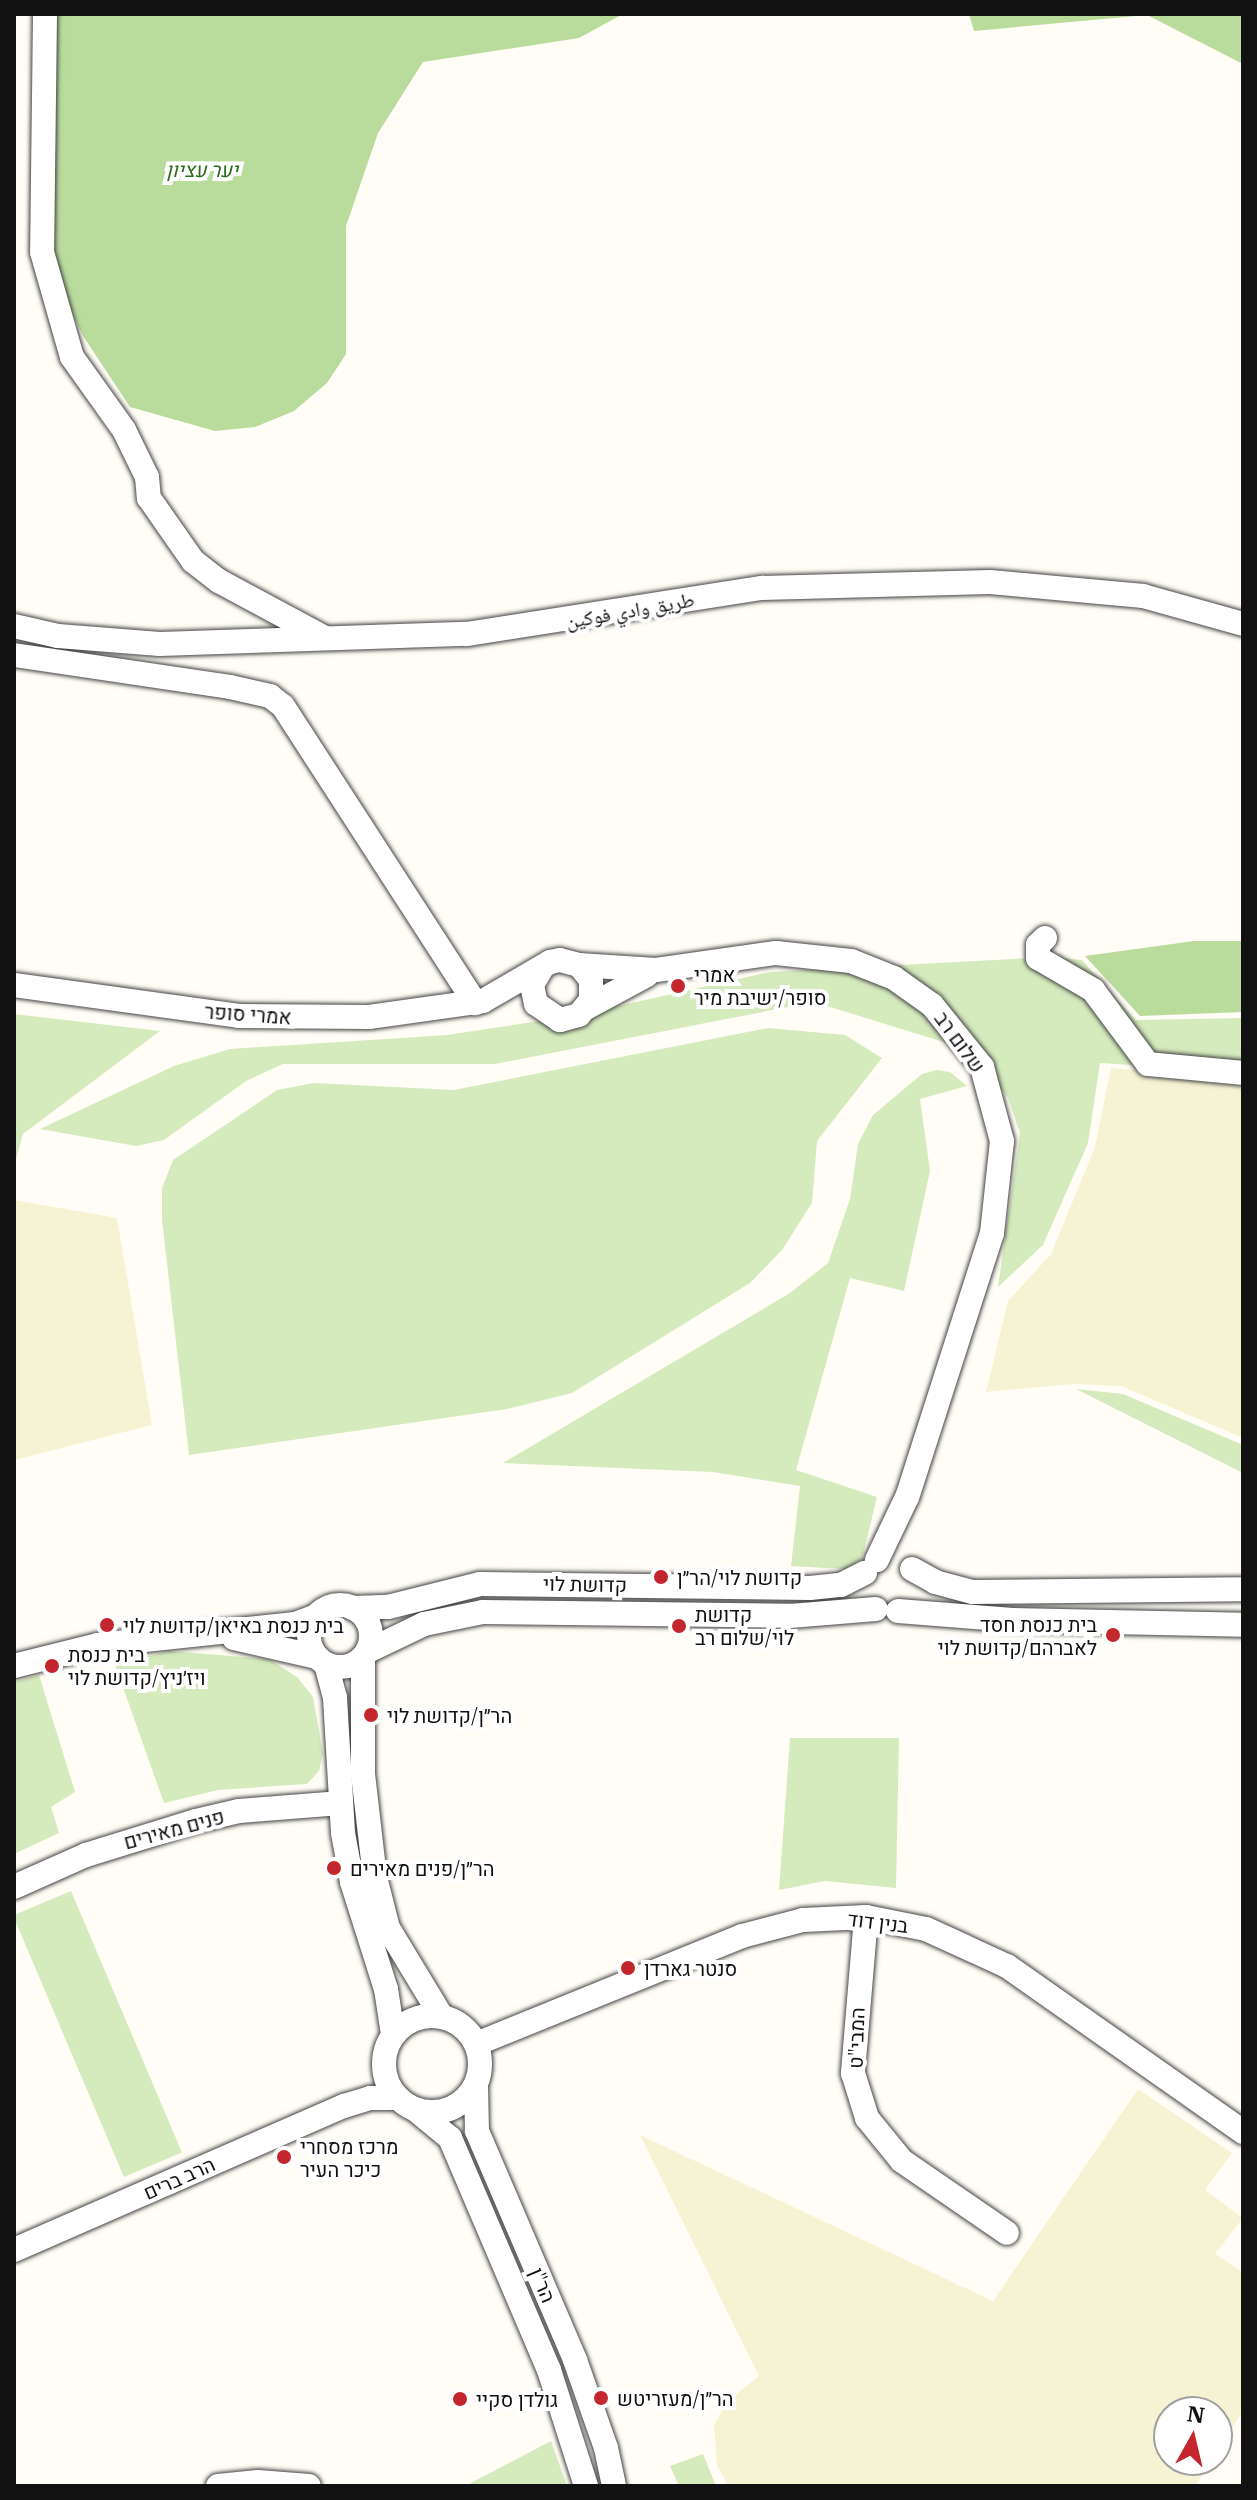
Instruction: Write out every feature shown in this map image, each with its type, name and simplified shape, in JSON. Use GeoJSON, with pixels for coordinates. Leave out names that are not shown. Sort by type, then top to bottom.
{"type":"FeatureCollection","features":[{"type":"Feature","properties":{"kind":"street"},"geometry":{"type":"LineString","coordinates":[[45,14],[42,252],[72,357],[124,430],[147,477],[149,498],[193,561],[219,581],[325,638]]}},
{"type":"Feature","properties":{"kind":"street","name":"طريق وادي فوکين"},"geometry":{"type":"LineString","coordinates":[[14,626],[58,636],[160,644],[493,631],[762,588],[821,584],[990,582],[1097,589],[1191,607],[1243,624]]}},
{"type":"Feature","properties":{"kind":"street"},"geometry":{"type":"LineString","coordinates":[[14,655],[230,687],[270,696],[283,706],[479,1002]]}},
{"type":"Feature","properties":{"kind":"street"},"geometry":{"type":"LineString","coordinates":[[1045,938],[1038,945],[1038,958],[1093,990],[1148,1064],[1243,1073]]}},
{"type":"Feature","properties":{"kind":"street","name":"שלום רב"},"geometry":{"type":"LineString","coordinates":[[579,965],[656,970],[776,953],[851,961],[894,978],[932,1005],[982,1067],[1002,1141],[998,1204],[983,1270],[907,1497],[871,1566]]}},
{"type":"Feature","properties":{"kind":"street"},"geometry":{"type":"LineString","coordinates":[[560,960],[579,965],[591,980],[586,1008],[560,1020],[521,1004],[479,1002],[560,960]]}},
{"type":"Feature","properties":{"kind":"street"},"geometry":{"type":"LineString","coordinates":[[542,968],[532,985],[542,1012]]}},
{"type":"Feature","properties":{"kind":"street","name":"שלום רב"},"geometry":{"type":"LineString","coordinates":[[586,1008],[656,970]]}},
{"type":"Feature","properties":{"kind":"street","name":"אמרי סופר"},"geometry":{"type":"LineString","coordinates":[[14,985],[253,1016],[369,1017],[479,1002]]}},
{"type":"Feature","properties":{"kind":"street","name":"שלום רב"},"geometry":{"type":"LineString","coordinates":[[907,1497],[909,1566]]}},
{"type":"Feature","properties":{"kind":"street"},"geometry":{"type":"LineString","coordinates":[[909,1566],[916,1594],[887,1610],[863,1593],[871,1566],[892,1558],[909,1566],[935,1582],[973,1592],[1243,1589]]}},
{"type":"Feature","properties":{"kind":"street","name":"קדושת לוי"},"geometry":{"type":"LineString","coordinates":[[353,1608],[388,1607],[480,1584],[810,1588],[841,1585],[871,1566]]}},
{"type":"Feature","properties":{"kind":"street"},"geometry":{"type":"LineString","coordinates":[[14,1666],[163,1634],[272,1626],[317,1616],[333,1606],[353,1608],[368,1621],[363,1774],[375,1877],[388,1928],[442,2017]]}},
{"type":"Feature","properties":{"kind":"street","name":"קדושת לוי"},"geometry":{"type":"LineString","coordinates":[[365,1654],[424,1624],[483,1612],[790,1616],[887,1610],[1013,1620],[1243,1625]]}},
{"type":"Feature","properties":{"kind":"street"},"geometry":{"type":"LineString","coordinates":[[317,1616],[310,1641],[322,1660],[335,1698],[341,1803],[352,1882],[386,1989],[393,2035],[384,2068],[407,2104],[439,2112],[455,2107],[476,2085],[480,2064],[476,2044],[462,2026],[442,2017],[415,2019],[393,2035]]}},
{"type":"Feature","properties":{"kind":"street"},"geometry":{"type":"LineString","coordinates":[[163,1634],[227,1637],[349,1666],[365,1654]]}},
{"type":"Feature","properties":{"kind":"street","name":"פנים מאירים"},"geometry":{"type":"LineString","coordinates":[[14,1887],[86,1855],[183,1824],[239,1811],[341,1803]]}},
{"type":"Feature","properties":{"kind":"street","name":"בנין דוד"},"geometry":{"type":"LineString","coordinates":[[476,2044],[742,1936],[803,1920],[866,1917],[926,1929],[1007,1966],[1243,2132]]}},
{"type":"Feature","properties":{"kind":"street","name":"המבי\"ט"},"geometry":{"type":"LineString","coordinates":[[866,1917],[853,2038],[853,2073],[862,2108],[902,2161],[1007,2233]]}},
{"type":"Feature","properties":{"kind":"street","name":"הרב ברים"},"geometry":{"type":"LineString","coordinates":[[344,2106],[384,2068]]}},
{"type":"Feature","properties":{"kind":"street","name":"הר\"ן"},"geometry":{"type":"LineString","coordinates":[[476,2085],[477,2131],[575,2360],[606,2448],[614,2486]]}},
{"type":"Feature","properties":{"kind":"street","name":"הרב ברים"},"geometry":{"type":"LineString","coordinates":[[14,2250],[344,2106],[370,2098],[407,2104]]}},
{"type":"Feature","properties":{"kind":"street","name":"הר\"ן"},"geometry":{"type":"LineString","coordinates":[[407,2104],[450,2138],[549,2370],[586,2486]]}},
{"type":"Feature","properties":{"kind":"street"},"geometry":{"type":"LineString","coordinates":[[218,2486],[258,2482],[309,2486]]}},
{"type":"Feature","properties":{"kind":"shaded area"},"geometry":{"type":"Polygon","coordinates":[[[1111,1068],[1243,1078],[1243,1438],[1121,1386],[1073,1384],[986,1392],[1008,1301],[1051,1254],[1095,1147],[1111,1068]]]}},
{"type":"Feature","properties":{"kind":"shaded area"},"geometry":{"type":"Polygon","coordinates":[[[14,1200],[117,1218],[152,1425],[14,1460],[14,1200]]]}},
{"type":"Feature","properties":{"kind":"shaded area"},"geometry":{"type":"Polygon","coordinates":[[[1138,2089],[1232,2153],[1205,2190],[1243,2218],[1215,2254],[1243,2272],[1243,2411],[1233,2427],[1233,2396],[1153,2396],[1153,2476],[1202,2476],[1195,2486],[728,2486],[717,2465],[714,2425],[727,2402],[759,2376],[640,2135],[993,2301],[1138,2089]]]}},
{"type":"Feature","properties":{"kind":"green space","name":"יער עציון"},"geometry":{"type":"Polygon","coordinates":[[[48,14],[623,14],[579,38],[423,62],[378,133],[346,226],[346,354],[327,383],[294,411],[255,427],[215,431],[130,407],[83,336],[56,279],[50,228],[48,14]]]}},
{"type":"Feature","properties":{"kind":"green space"},"geometry":{"type":"Polygon","coordinates":[[[969,14],[1243,14],[1243,64],[1147,15],[974,31],[969,14]]]}},
{"type":"Feature","properties":{"kind":"green space"},"geometry":{"type":"Polygon","coordinates":[[[1194,941],[1243,941],[1243,1012],[1140,1016],[1085,956],[1194,941]]]}},
{"type":"Feature","properties":{"kind":"green space"},"geometry":{"type":"Polygon","coordinates":[[[1049,957],[1082,960],[1136,1020],[1243,1018],[1243,1072],[1100,1063],[1088,1143],[1043,1245],[998,1287],[1020,1133],[1008,1098],[985,1067],[950,1044],[814,1002],[495,1064],[283,1064],[246,1081],[164,1140],[136,1146],[40,1129],[174,1066],[230,1049],[447,1035],[578,1015],[770,972],[1049,957]]]}},
{"type":"Feature","properties":{"kind":"green space"},"geometry":{"type":"Polygon","coordinates":[[[14,1014],[160,1031],[23,1134],[14,1166],[14,1014]]]}},
{"type":"Feature","properties":{"kind":"green space"},"geometry":{"type":"Polygon","coordinates":[[[768,1028],[845,1035],[882,1058],[817,1141],[812,1203],[782,1250],[750,1283],[572,1393],[507,1409],[189,1455],[162,1220],[162,1188],[173,1160],[277,1090],[314,1083],[454,1090],[768,1028]]]}},
{"type":"Feature","properties":{"kind":"green space"},"geometry":{"type":"Polygon","coordinates":[[[937,1070],[950,1072],[967,1086],[920,1099],[930,1171],[904,1291],[850,1278],[796,1470],[877,1497],[862,1559],[845,1569],[791,1566],[800,1486],[713,1472],[503,1463],[790,1293],[828,1263],[850,1199],[858,1144],[873,1115],[922,1074],[937,1070]]]}},
{"type":"Feature","properties":{"kind":"green space"},"geometry":{"type":"Polygon","coordinates":[[[1076,1389],[1123,1394],[1243,1445],[1243,1473],[1076,1389]]]}},
{"type":"Feature","properties":{"kind":"green space"},"geometry":{"type":"Polygon","coordinates":[[[169,1651],[269,1659],[297,1677],[313,1697],[323,1753],[319,1771],[307,1784],[218,1790],[164,1803],[115,1665],[169,1651]]]}},
{"type":"Feature","properties":{"kind":"green space"},"geometry":{"type":"Polygon","coordinates":[[[39,1675],[75,1792],[51,1807],[59,1833],[14,1854],[14,1682],[39,1675]]]}},
{"type":"Feature","properties":{"kind":"green space"},"geometry":{"type":"Polygon","coordinates":[[[790,1738],[899,1738],[896,1888],[825,1881],[779,1890],[790,1738]]]}},
{"type":"Feature","properties":{"kind":"green space"},"geometry":{"type":"Polygon","coordinates":[[[71,1891],[182,2152],[124,2177],[14,1918],[14,1915],[71,1891]]]}},
{"type":"Feature","properties":{"kind":"green space"},"geometry":{"type":"Polygon","coordinates":[[[551,2441],[567,2486],[465,2486],[551,2441]]]}},
{"type":"Feature","properties":{"kind":"green space"},"geometry":{"type":"Polygon","coordinates":[[[703,2454],[716,2486],[679,2486],[670,2466],[703,2454]]]}},
{"type":"Feature","properties":{"kind":"place","name":"אמרי סופר/ישיבת מיר"},"geometry":{"type":"Point","coordinates":[678,986]}},
{"type":"Feature","properties":{"kind":"place","name":"קדושת לוי/הר״ן"},"geometry":{"type":"Point","coordinates":[661,1577]}},
{"type":"Feature","properties":{"kind":"place","name":"בית כנסת באיאן/קדושת לוי"},"geometry":{"type":"Point","coordinates":[107,1625]}},
{"type":"Feature","properties":{"kind":"place","name":"קדושת לוי/שלום רב"},"geometry":{"type":"Point","coordinates":[679,1626]}},
{"type":"Feature","properties":{"kind":"place","name":"בית כנסת חסד לאברהם/קדושת לוי"},"geometry":{"type":"Point","coordinates":[1113,1635]}},
{"type":"Feature","properties":{"kind":"place","name":"בית כנסת ויז׳ניץ/קדושת לוי"},"geometry":{"type":"Point","coordinates":[52,1666]}},
{"type":"Feature","properties":{"kind":"place","name":"הר״ן/קדושת לוי"},"geometry":{"type":"Point","coordinates":[371,1715]}},
{"type":"Feature","properties":{"kind":"place","name":"הר״ן/פנים מאירים"},"geometry":{"type":"Point","coordinates":[334,1868]}},
{"type":"Feature","properties":{"kind":"place","name":"סנטר גארדן"},"geometry":{"type":"Point","coordinates":[628,1968]}},
{"type":"Feature","properties":{"kind":"place","name":"מרכז מסחרי כיכר העיר"},"geometry":{"type":"Point","coordinates":[284,2157]}},
{"type":"Feature","properties":{"kind":"place","name":"הר״ן/מעזריטש"},"geometry":{"type":"Point","coordinates":[601,2398]}},
{"type":"Feature","properties":{"kind":"place","name":"גולדן סקיי"},"geometry":{"type":"Point","coordinates":[460,2399]}}]}
